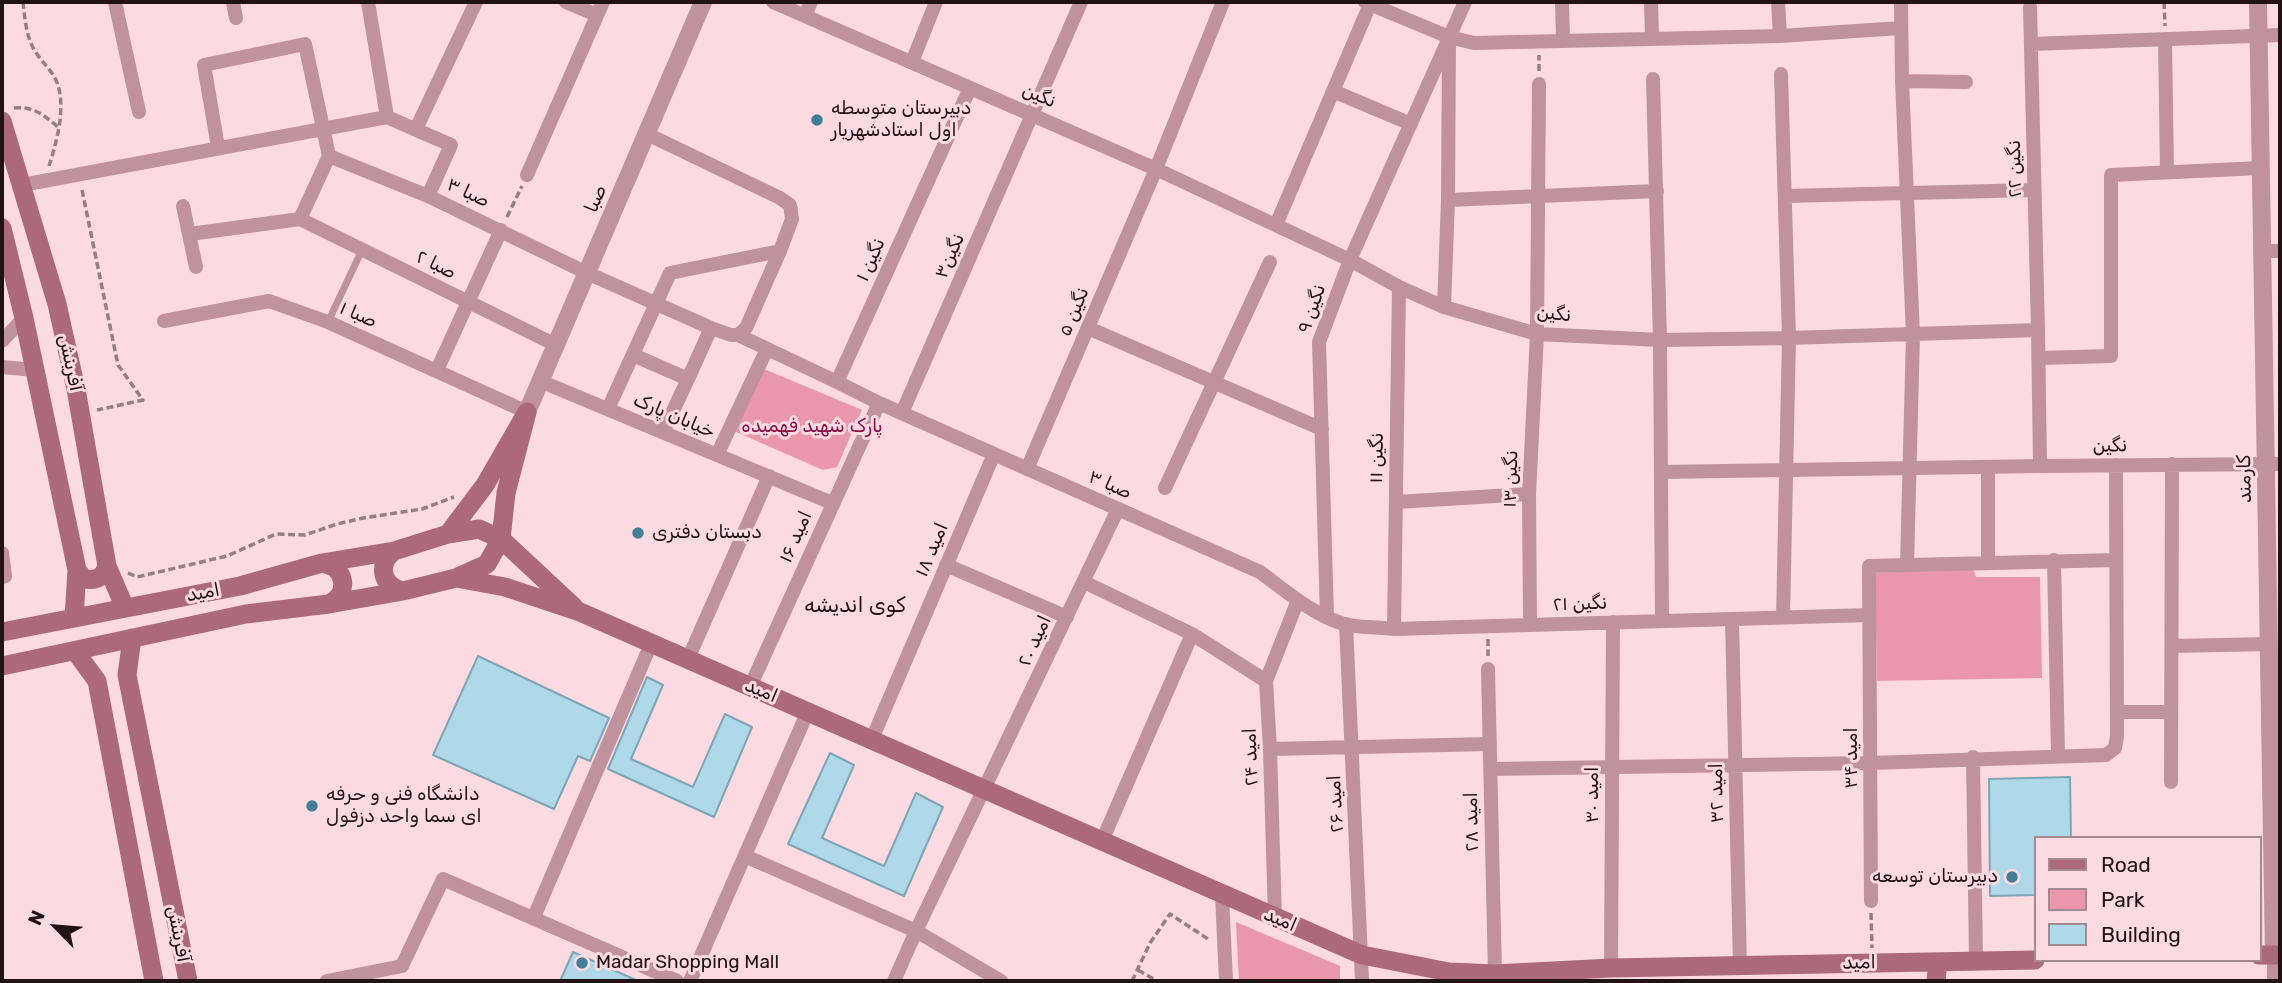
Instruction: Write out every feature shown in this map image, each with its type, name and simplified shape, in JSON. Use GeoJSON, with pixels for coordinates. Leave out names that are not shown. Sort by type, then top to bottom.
{"type":"FeatureCollection","features":[{"type":"Feature","properties":{"kind":"main road","name":"آفرینش"},"geometry":{"type":"LineString","coordinates":[[7,114],[22,185],[57,304],[125,608]]}},
{"type":"Feature","properties":{"kind":"main road","name":"آفرینش"},"geometry":{"type":"LineString","coordinates":[[2,228],[24,318],[77,570],[74,618]]}},
{"type":"Feature","properties":{"kind":"main road"},"geometry":{"type":"LineString","coordinates":[[448,534],[485,485],[527,412]]}},
{"type":"Feature","properties":{"kind":"main road"},"geometry":{"type":"LineString","coordinates":[[527,412],[506,493],[501,539],[580,612]]}},
{"type":"Feature","properties":{"kind":"main road","name":"امید"},"geometry":{"type":"LineString","coordinates":[[2,632],[240,586],[321,563],[394,551],[448,534],[479,529],[501,539],[487,564],[456,578],[403,591],[329,604],[246,614],[2,666]]}},
{"type":"Feature","properties":{"kind":"main road"},"geometry":{"type":"LineString","coordinates":[[394,551],[385,561],[383,574],[390,586],[403,591]]}},
{"type":"Feature","properties":{"kind":"main road"},"geometry":{"type":"LineString","coordinates":[[321,563],[339,571],[344,584],[340,596],[329,604]]}},
{"type":"Feature","properties":{"kind":"main road"},"geometry":{"type":"LineString","coordinates":[[77,570],[84,579],[94,580],[116,568]]}},
{"type":"Feature","properties":{"kind":"main road"},"geometry":{"type":"LineString","coordinates":[[456,578],[505,587],[580,612]]}},
{"type":"Feature","properties":{"kind":"main road","name":"امید"},"geometry":{"type":"LineString","coordinates":[[580,612],[1362,955],[1449,972],[1524,977],[1611,968],[1872,963],[1937,972],[1976,961],[2034,960]]}},
{"type":"Feature","properties":{"kind":"main road","name":"آفرینش"},"geometry":{"type":"LineString","coordinates":[[132,638],[127,674],[188,981]]}},
{"type":"Feature","properties":{"kind":"main road","name":"آفرینش"},"geometry":{"type":"LineString","coordinates":[[75,650],[97,681],[154,981]]}},
{"type":"Feature","properties":{"kind":"main road"},"geometry":{"type":"LineString","coordinates":[[97,681],[107,673],[127,674]]}},
{"type":"Feature","properties":{"kind":"main road"},"geometry":{"type":"LineString","coordinates":[[1974,981],[1976,961]]}},
{"type":"Feature","properties":{"kind":"street"},"geometry":{"type":"LineString","coordinates":[[115,2],[139,112]]}},
{"type":"Feature","properties":{"kind":"street"},"geometry":{"type":"LineString","coordinates":[[233,2],[236,18]]}},
{"type":"Feature","properties":{"kind":"street"},"geometry":{"type":"LineString","coordinates":[[368,2],[387,117]]}},
{"type":"Feature","properties":{"kind":"street"},"geometry":{"type":"LineString","coordinates":[[416,129],[476,2]]}},
{"type":"Feature","properties":{"kind":"street"},"geometry":{"type":"LineString","coordinates":[[527,175],[600,8],[566,2]]}},
{"type":"Feature","properties":{"kind":"street","name":"صبا"},"geometry":{"type":"LineString","coordinates":[[527,412],[704,2]]}},
{"type":"Feature","properties":{"kind":"street","name":"نگین"},"geometry":{"type":"LineString","coordinates":[[773,2],[1156,169],[1444,307],[1537,334],[1660,340],[2038,330]]}},
{"type":"Feature","properties":{"kind":"street"},"geometry":{"type":"LineString","coordinates":[[805,16],[811,2]]}},
{"type":"Feature","properties":{"kind":"street"},"geometry":{"type":"LineString","coordinates":[[912,62],[936,2]]}},
{"type":"Feature","properties":{"kind":"street","name":"نگین۳"},"geometry":{"type":"LineString","coordinates":[[902,413],[1081,2]]}},
{"type":"Feature","properties":{"kind":"street","name":"نگین ۵"},"geometry":{"type":"LineString","coordinates":[[1027,469],[1156,169],[1223,2]]}},
{"type":"Feature","properties":{"kind":"street","name":"نگین ۹"},"geometry":{"type":"LineString","coordinates":[[1327,617],[1319,342],[1350,260],[1465,2]]}},
{"type":"Feature","properties":{"kind":"street"},"geometry":{"type":"LineString","coordinates":[[1562,2],[1563,41]]}},
{"type":"Feature","properties":{"kind":"street"},"geometry":{"type":"LineString","coordinates":[[1651,2],[1652,39]]}},
{"type":"Feature","properties":{"kind":"street"},"geometry":{"type":"LineString","coordinates":[[1778,2],[1780,36]]}},
{"type":"Feature","properties":{"kind":"street"},"geometry":{"type":"LineString","coordinates":[[1901,2],[1913,335],[1907,565],[2054,560],[2116,561]]}},
{"type":"Feature","properties":{"kind":"street","name":"کارمند"},"geometry":{"type":"LineString","coordinates":[[2258,2],[2260,168],[2272,251],[2274,621],[2269,644],[2271,955]]}},
{"type":"Feature","properties":{"kind":"street"},"geometry":{"type":"LineString","coordinates":[[1276,225],[1369,3],[1449,37],[1474,43],[1780,36],[1901,28]]}},
{"type":"Feature","properties":{"kind":"street","name":"نگین ۲۲"},"geometry":{"type":"LineString","coordinates":[[2030,7],[2038,330]]}},
{"type":"Feature","properties":{"kind":"street"},"geometry":{"type":"LineString","coordinates":[[2031,44],[2280,35]]}},
{"type":"Feature","properties":{"kind":"street"},"geometry":{"type":"LineString","coordinates":[[1444,307],[1449,37]]}},
{"type":"Feature","properties":{"kind":"street"},"geometry":{"type":"LineString","coordinates":[[2165,39],[2167,172]]}},
{"type":"Feature","properties":{"kind":"street"},"geometry":{"type":"LineString","coordinates":[[190,234],[300,219],[329,156],[305,44],[204,65],[218,147]]}},
{"type":"Feature","properties":{"kind":"street"},"geometry":{"type":"LineString","coordinates":[[1781,74],[1789,338],[1783,617]]}},
{"type":"Feature","properties":{"kind":"street"},"geometry":{"type":"LineString","coordinates":[[1653,79],[1660,340],[1662,621]]}},
{"type":"Feature","properties":{"kind":"street"},"geometry":{"type":"LineString","coordinates":[[1902,81],[1966,82]]}},
{"type":"Feature","properties":{"kind":"street","name":"نگین ۱۳"},"geometry":{"type":"LineString","coordinates":[[1530,625],[1529,494],[1537,334],[1539,84]]}},
{"type":"Feature","properties":{"kind":"street","name":"نگین ۱"},"geometry":{"type":"LineString","coordinates":[[838,382],[970,88]]}},
{"type":"Feature","properties":{"kind":"street"},"geometry":{"type":"LineString","coordinates":[[1333,91],[1411,124]]}},
{"type":"Feature","properties":{"kind":"street"},"geometry":{"type":"LineString","coordinates":[[22,185],[387,117],[451,145],[428,196]]}},
{"type":"Feature","properties":{"kind":"street"},"geometry":{"type":"LineString","coordinates":[[647,134],[790,205],[793,219],[746,328],[738,335]]}},
{"type":"Feature","properties":{"kind":"street","name":"صبا ۳"},"geometry":{"type":"LineString","coordinates":[[329,156],[428,196],[587,273],[711,328],[738,335],[838,382]]}},
{"type":"Feature","properties":{"kind":"street"},"geometry":{"type":"LineString","coordinates":[[2040,358],[2111,356],[2111,175],[2260,168]]}},
{"type":"Feature","properties":{"kind":"street"},"geometry":{"type":"LineString","coordinates":[[1785,196],[2034,190]]}},
{"type":"Feature","properties":{"kind":"street"},"geometry":{"type":"LineString","coordinates":[[1448,200],[1657,191]]}},
{"type":"Feature","properties":{"kind":"street"},"geometry":{"type":"LineString","coordinates":[[183,206],[196,267]]}},
{"type":"Feature","properties":{"kind":"street","name":"صبا ۲"},"geometry":{"type":"LineString","coordinates":[[300,219],[556,345]]}},
{"type":"Feature","properties":{"kind":"street"},"geometry":{"type":"LineString","coordinates":[[438,370],[501,230]]}},
{"type":"Feature","properties":{"kind":"street"},"geometry":{"type":"LineString","coordinates":[[608,410],[670,273],[780,251]]}},
{"type":"Feature","properties":{"kind":"street"},"geometry":{"type":"LineString","coordinates":[[1165,488],[1269,262]]}},
{"type":"Feature","properties":{"kind":"street","name":"نگین ۱۱"},"geometry":{"type":"LineString","coordinates":[[1394,629],[1399,287]]}},
{"type":"Feature","properties":{"kind":"street","name":"صبا ۱"},"geometry":{"type":"LineString","coordinates":[[164,321],[269,301],[328,322],[527,412]]}},
{"type":"Feature","properties":{"kind":"street"},"geometry":{"type":"LineString","coordinates":[[2,341],[24,318]]}},
{"type":"Feature","properties":{"kind":"street"},"geometry":{"type":"LineString","coordinates":[[663,432],[711,328]]}},
{"type":"Feature","properties":{"kind":"street"},"geometry":{"type":"LineString","coordinates":[[1088,328],[1322,429]]}},
{"type":"Feature","properties":{"kind":"street"},"geometry":{"type":"LineString","coordinates":[[2038,330],[2040,466]]}},
{"type":"Feature","properties":{"kind":"street"},"geometry":{"type":"LineString","coordinates":[[717,455],[767,349]]}},
{"type":"Feature","properties":{"kind":"street"},"geometry":{"type":"LineString","coordinates":[[633,355],[688,379]]}},
{"type":"Feature","properties":{"kind":"street"},"geometry":{"type":"LineString","coordinates":[[2,367],[34,370]]}},
{"type":"Feature","properties":{"kind":"street","name":"خیابان پارک"},"geometry":{"type":"LineString","coordinates":[[540,382],[832,503]]}},
{"type":"Feature","properties":{"kind":"street"},"geometry":{"type":"LineString","coordinates":[[838,382],[902,413]]}},
{"type":"Feature","properties":{"kind":"street","name":"امید ۱۶"},"geometry":{"type":"LineString","coordinates":[[750,687],[879,404]]}},
{"type":"Feature","properties":{"kind":"street","name":"صبا ۳"},"geometry":{"type":"LineString","coordinates":[[902,413],[1260,572],[1298,600]]}},
{"type":"Feature","properties":{"kind":"street","name":"امید ۱۸"},"geometry":{"type":"LineString","coordinates":[[872,739],[994,454]]}},
{"type":"Feature","properties":{"kind":"street"},"geometry":{"type":"LineString","coordinates":[[2171,782],[2172,464]]}},
{"type":"Feature","properties":{"kind":"street","name":"نگین"},"geometry":{"type":"LineString","coordinates":[[1661,472],[2172,464],[2273,465]]}},
{"type":"Feature","properties":{"kind":"street"},"geometry":{"type":"LineString","coordinates":[[1490,769],[2106,755],[2115,748],[2117,712],[2116,466]]}},
{"type":"Feature","properties":{"kind":"street"},"geometry":{"type":"LineString","coordinates":[[1988,467],[1988,562]]}},
{"type":"Feature","properties":{"kind":"street"},"geometry":{"type":"LineString","coordinates":[[688,659],[769,476]]}},
{"type":"Feature","properties":{"kind":"street"},"geometry":{"type":"LineString","coordinates":[[1395,502],[1529,494]]}},
{"type":"Feature","properties":{"kind":"street","name":"امید ۲۰"},"geometry":{"type":"LineString","coordinates":[[894,981],[1118,509]]}},
{"type":"Feature","properties":{"kind":"street"},"geometry":{"type":"LineString","coordinates":[[2,553],[5,576],[2,577]]}},
{"type":"Feature","properties":{"kind":"street"},"geometry":{"type":"LineString","coordinates":[[2054,560],[2058,756]]}},
{"type":"Feature","properties":{"kind":"street"},"geometry":{"type":"LineString","coordinates":[[946,565],[1067,617]]}},
{"type":"Feature","properties":{"kind":"street","name":"امید ۳۴"},"geometry":{"type":"LineString","coordinates":[[1871,901],[1869,566],[1907,565]]}},
{"type":"Feature","properties":{"kind":"street"},"geometry":{"type":"LineString","coordinates":[[1084,582],[1192,634],[1266,681]]}},
{"type":"Feature","properties":{"kind":"street","name":"نگین ۲۱"},"geometry":{"type":"LineString","coordinates":[[1298,600],[1327,617],[1346,624],[1394,629],[1869,615]]}},
{"type":"Feature","properties":{"kind":"street","name":"امید ۲۴"},"geometry":{"type":"LineString","coordinates":[[1275,918],[1266,681],[1298,600]]}},
{"type":"Feature","properties":{"kind":"street","name":"امید ۳۲"},"geometry":{"type":"LineString","coordinates":[[1732,619],[1740,966]]}},
{"type":"Feature","properties":{"kind":"street","name":"امید ۳۰"},"geometry":{"type":"LineString","coordinates":[[1611,968],[1613,622]]}},
{"type":"Feature","properties":{"kind":"street","name":"امید ۲۶"},"geometry":{"type":"LineString","coordinates":[[1346,624],[1362,981]]}},
{"type":"Feature","properties":{"kind":"street"},"geometry":{"type":"LineString","coordinates":[[1102,841],[1192,634]]}},
{"type":"Feature","properties":{"kind":"street"},"geometry":{"type":"LineString","coordinates":[[534,917],[652,643]]}},
{"type":"Feature","properties":{"kind":"street"},"geometry":{"type":"LineString","coordinates":[[2172,646],[2269,644]]}},
{"type":"Feature","properties":{"kind":"street","name":"امید ۲۸"},"geometry":{"type":"LineString","coordinates":[[1488,669],[1495,974]]}},
{"type":"Feature","properties":{"kind":"street"},"geometry":{"type":"LineString","coordinates":[[690,981],[808,712]]}},
{"type":"Feature","properties":{"kind":"street"},"geometry":{"type":"LineString","coordinates":[[2117,712],[2171,712]]}},
{"type":"Feature","properties":{"kind":"street"},"geometry":{"type":"LineString","coordinates":[[1270,749],[1490,744]]}},
{"type":"Feature","properties":{"kind":"street"},"geometry":{"type":"LineString","coordinates":[[1973,757],[1976,961]]}},
{"type":"Feature","properties":{"kind":"street"},"geometry":{"type":"LineString","coordinates":[[745,856],[916,931],[1001,981]]}},
{"type":"Feature","properties":{"kind":"street"},"geometry":{"type":"LineString","coordinates":[[327,981],[378,975],[402,966],[443,879],[677,981]]}},
{"type":"Feature","properties":{"kind":"street"},"geometry":{"type":"LineString","coordinates":[[1223,895],[1226,981]]}},
{"type":"Feature","properties":{"kind":"street"},"geometry":{"type":"LineString","coordinates":[[2271,955],[2273,981]]}},
{"type":"Feature","properties":{"kind":"lane"},"geometry":{"type":"LineString","coordinates":[[328,322],[362,250]]}},
{"type":"Feature","properties":{"kind":"path"},"geometry":{"type":"LineString","coordinates":[[23,2],[27,33],[35,53],[50,69],[57,83],[60,111],[58,127],[55,149],[44,181]]}},
{"type":"Feature","properties":{"kind":"path"},"geometry":{"type":"LineString","coordinates":[[2164,2],[2165,39]]}},
{"type":"Feature","properties":{"kind":"path"},"geometry":{"type":"LineString","coordinates":[[1539,42],[1539,84]]}},
{"type":"Feature","properties":{"kind":"path"},"geometry":{"type":"LineString","coordinates":[[7,114],[23,107],[39,111],[58,127]]}},
{"type":"Feature","properties":{"kind":"path"},"geometry":{"type":"LineString","coordinates":[[79,174],[118,365],[143,400],[80,414]]}},
{"type":"Feature","properties":{"kind":"path"},"geometry":{"type":"LineString","coordinates":[[501,230],[527,175]]}},
{"type":"Feature","properties":{"kind":"path"},"geometry":{"type":"LineString","coordinates":[[116,568],[137,577],[227,556],[276,534],[305,536],[363,518],[422,509],[485,485]]}},
{"type":"Feature","properties":{"kind":"path"},"geometry":{"type":"LineString","coordinates":[[1488,626],[1488,669]]}},
{"type":"Feature","properties":{"kind":"path"},"geometry":{"type":"LineString","coordinates":[[1871,901],[1872,963]]}},
{"type":"Feature","properties":{"kind":"path"},"geometry":{"type":"LineString","coordinates":[[1132,981],[1150,943],[1170,915],[1225,949]]}},
{"type":"Feature","properties":{"kind":"path"},"geometry":{"type":"LineString","coordinates":[[1138,970],[1157,981]]}},
{"type":"Feature","properties":{"kind":"green space","name":"پارک شهید فهمیده"},"geometry":{"type":"Polygon","coordinates":[[[752,364],[862,410],[837,467],[823,470],[725,427],[752,364]]]}},
{"type":"Feature","properties":{"kind":"green space"},"geometry":{"type":"Polygon","coordinates":[[[1973,568],[1976,577],[2040,577],[2042,678],[1877,681],[1875,573],[1973,568]]]}},
{"type":"Feature","properties":{"kind":"green space"},"geometry":{"type":"Polygon","coordinates":[[[1236,922],[1340,966],[1340,981],[1239,981],[1236,922]]]}},
{"type":"Feature","properties":{"kind":"building"},"geometry":{"type":"Polygon","coordinates":[[[478,656],[609,718],[590,761],[578,756],[554,809],[433,755],[478,656]]]}},
{"type":"Feature","properties":{"kind":"building"},"geometry":{"type":"Polygon","coordinates":[[[647,677],[663,685],[631,759],[693,787],[725,714],[752,727],[714,817],[608,769],[647,677]]]}},
{"type":"Feature","properties":{"kind":"building"},"geometry":{"type":"Polygon","coordinates":[[[830,753],[854,765],[822,838],[884,866],[916,793],[943,807],[904,896],[788,844],[830,753]]]}},
{"type":"Feature","properties":{"kind":"building"},"geometry":{"type":"Polygon","coordinates":[[[2070,777],[2071,836],[2034,836],[2034,895],[1990,896],[1989,779],[2070,777]]]}},
{"type":"Feature","properties":{"kind":"building","name":"Madar Shopping Mall"},"geometry":{"type":"Polygon","coordinates":[[[573,952],[638,981],[560,981],[573,952]]]}},
{"type":"Feature","properties":{"kind":"place","name":"دبیرستان متوسطه اول استادشهریار"},"geometry":{"type":"Point","coordinates":[817,120]}},
{"type":"Feature","properties":{"kind":"place","name":"دبستان دفتری"},"geometry":{"type":"Point","coordinates":[638,533]}},
{"type":"Feature","properties":{"kind":"place","name":"دانشگاه فنی و حرفه ای سما واحد دزفول"},"geometry":{"type":"Point","coordinates":[312,806]}},
{"type":"Feature","properties":{"kind":"place","name":"دبیرستان توسعه"},"geometry":{"type":"Point","coordinates":[2012,877]}},
{"type":"Feature","properties":{"kind":"place","name":"Madar Shopping Mall"},"geometry":{"type":"Point","coordinates":[582,963]}},
{"type":"Feature","properties":{"kind":"district","name":"کوی اندیشه"},"geometry":{"type":"Point","coordinates":[855,606]}}]}
